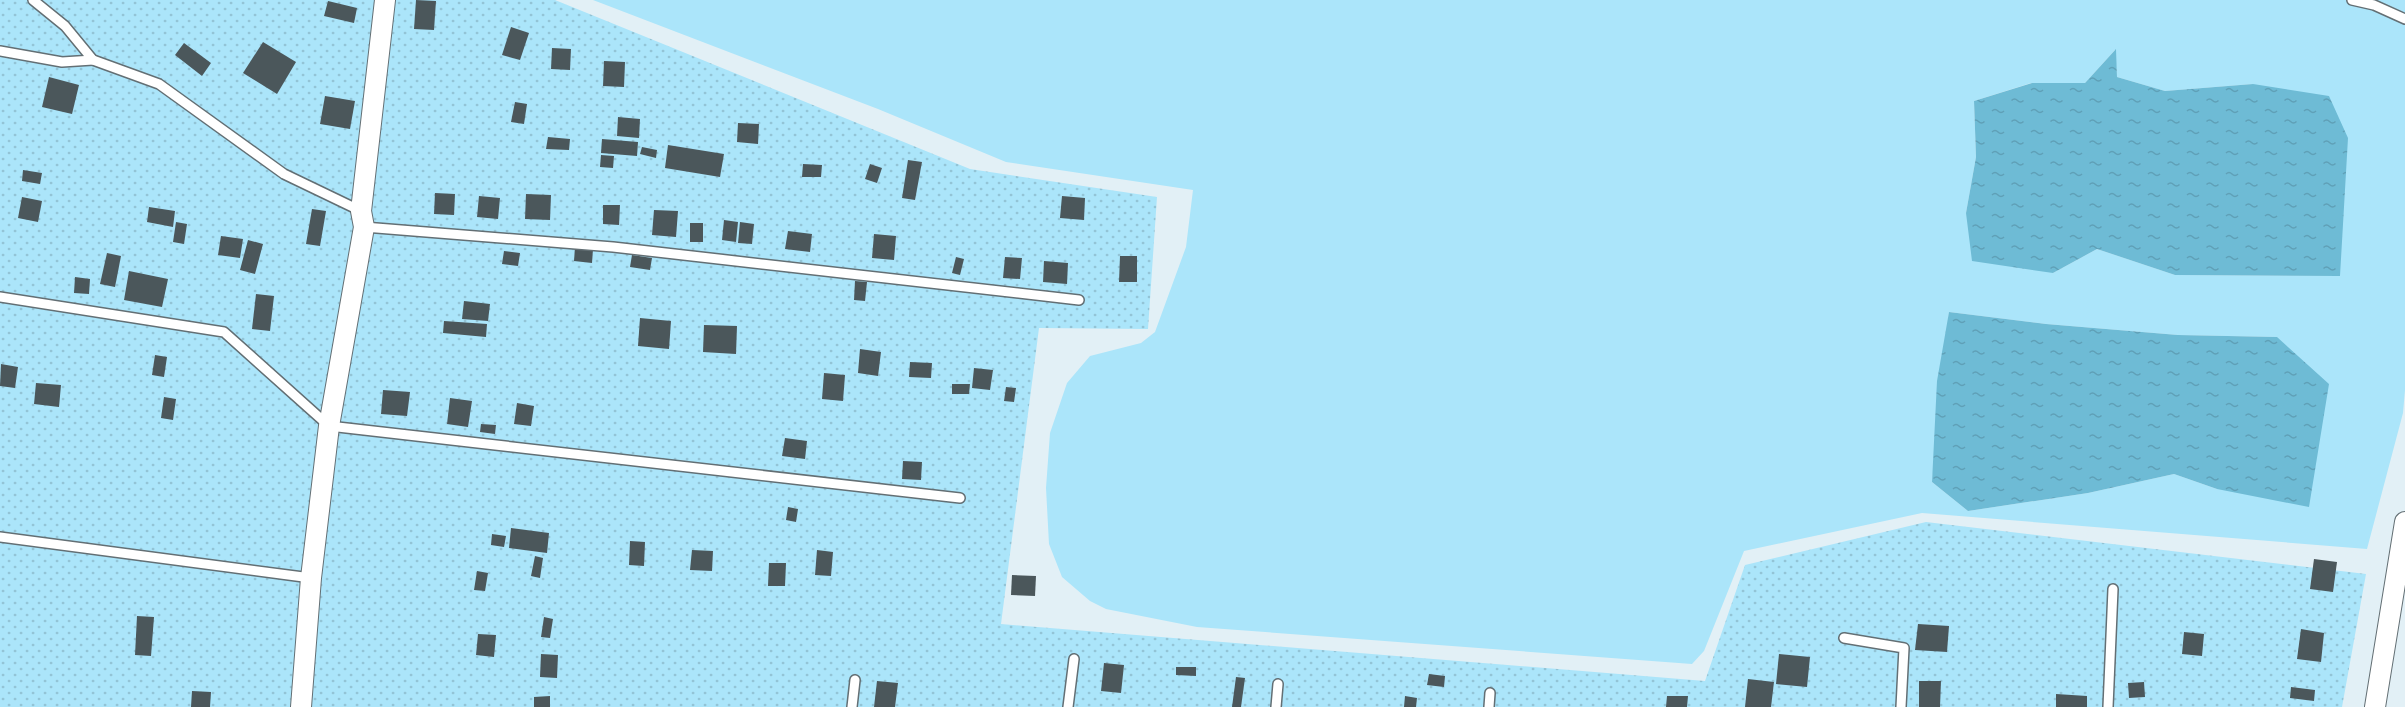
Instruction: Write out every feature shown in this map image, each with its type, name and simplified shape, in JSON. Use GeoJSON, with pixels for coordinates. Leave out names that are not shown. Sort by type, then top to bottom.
{"type":"FeatureCollection","features":[{"type":"Feature","properties":{"kind":"street"},"geometry":{"type":"LineString","coordinates":[[301,707],[311,579],[329,426],[362,219],[385,0]]}},
{"type":"Feature","properties":{"kind":"street"},"geometry":{"type":"LineString","coordinates":[[2375,707],[2405,522]]}},
{"type":"Feature","properties":{"kind":"lane"},"geometry":{"type":"LineString","coordinates":[[33,0],[65,26],[93,60]]}},
{"type":"Feature","properties":{"kind":"lane"},"geometry":{"type":"LineString","coordinates":[[2352,0],[2374,5],[2405,19]]}},
{"type":"Feature","properties":{"kind":"lane"},"geometry":{"type":"LineString","coordinates":[[0,51],[62,62],[93,60],[159,84],[284,174],[362,219],[1079,300]]}},
{"type":"Feature","properties":{"kind":"lane"},"geometry":{"type":"LineString","coordinates":[[0,297],[224,332],[329,426],[960,498]]}},
{"type":"Feature","properties":{"kind":"lane"},"geometry":{"type":"LineString","coordinates":[[0,537],[311,579]]}},
{"type":"Feature","properties":{"kind":"lane"},"geometry":{"type":"LineString","coordinates":[[2108,707],[2113,590]]}},
{"type":"Feature","properties":{"kind":"lane"},"geometry":{"type":"LineString","coordinates":[[1844,638],[1905,648],[1901,707]]}},
{"type":"Feature","properties":{"kind":"lane"},"geometry":{"type":"LineString","coordinates":[[1068,707],[1074,659]]}},
{"type":"Feature","properties":{"kind":"lane"},"geometry":{"type":"LineString","coordinates":[[852,707],[855,680]]}},
{"type":"Feature","properties":{"kind":"lane"},"geometry":{"type":"LineString","coordinates":[[1276,707],[1278,684]]}},
{"type":"Feature","properties":{"kind":"lane"},"geometry":{"type":"LineString","coordinates":[[1489,707],[1490,693]]}},
{"type":"Feature","properties":{"kind":"shaded area"},"geometry":{"type":"Polygon","coordinates":[[[0,0],[555,0],[970,169],[1157,197],[1148,329],[1039,328],[1001,624],[1705,681],[1745,565],[1926,522],[2366,574],[2342,707],[0,707],[0,0]]]}},
{"type":"Feature","properties":{"kind":"shaded area"},"geometry":{"type":"Polygon","coordinates":[[[593,0],[2405,0],[2405,390],[2403,413],[2367,549],[1922,513],[1744,551],[1704,651],[1692,664],[1197,627],[1106,609],[1090,601],[1062,577],[1049,544],[1046,488],[1050,433],[1067,383],[1090,356],[1141,343],[1155,332],[1186,247],[1193,190],[1006,162],[878,109],[593,0]],[[2115,50],[2085,83],[2031,83],[1974,101],[1976,157],[1966,213],[2053,273],[2097,249],[2175,275],[2340,276],[2253,84],[2165,91],[2117,77],[2115,50]],[[1949,312],[1932,482],[1968,511],[2088,493],[2174,474],[2217,489],[2277,337],[2178,335],[2046,324],[1949,312]]]}},
{"type":"Feature","properties":{"kind":"water"},"geometry":{"type":"Polygon","coordinates":[[[2116,49],[2117,77],[2165,91],[2253,84],[2329,96],[2348,138],[2340,276],[2175,275],[2097,249],[2053,273],[1972,261],[1966,213],[1976,157],[1974,101],[2032,83],[2085,83],[2116,49]]]}},
{"type":"Feature","properties":{"kind":"water"},"geometry":{"type":"Polygon","coordinates":[[[1949,312],[2046,324],[2178,335],[2277,337],[2329,384],[2309,507],[2217,489],[2174,474],[2088,493],[1968,511],[1932,482],[1937,381],[1949,312]]]}},
{"type":"Feature","properties":{"kind":"building"},"geometry":{"type":"Polygon","coordinates":[[[416,0],[436,1],[434,30],[414,29],[416,0]]]}},
{"type":"Feature","properties":{"kind":"building"},"geometry":{"type":"Polygon","coordinates":[[[328,1],[357,8],[354,23],[324,16],[328,1]]]}},
{"type":"Feature","properties":{"kind":"building"},"geometry":{"type":"Polygon","coordinates":[[[511,27],[529,33],[520,60],[502,55],[511,27]]]}},
{"type":"Feature","properties":{"kind":"building"},"geometry":{"type":"Polygon","coordinates":[[[263,42],[296,62],[277,94],[243,73],[263,42]]]}},
{"type":"Feature","properties":{"kind":"building"},"geometry":{"type":"Polygon","coordinates":[[[184,43],[211,63],[202,76],[175,55],[184,43]]]}},
{"type":"Feature","properties":{"kind":"building"},"geometry":{"type":"Polygon","coordinates":[[[552,48],[571,49],[570,70],[551,69],[552,48]]]}},
{"type":"Feature","properties":{"kind":"building"},"geometry":{"type":"Polygon","coordinates":[[[604,61],[625,62],[624,87],[603,86],[604,61]]]}},
{"type":"Feature","properties":{"kind":"building"},"geometry":{"type":"Polygon","coordinates":[[[49,77],[79,85],[72,114],[42,107],[49,77]]]}},
{"type":"Feature","properties":{"kind":"building"},"geometry":{"type":"Polygon","coordinates":[[[325,96],[355,101],[350,129],[320,124],[325,96]]]}},
{"type":"Feature","properties":{"kind":"building"},"geometry":{"type":"Polygon","coordinates":[[[515,102],[527,104],[524,124],[511,122],[515,102]]]}},
{"type":"Feature","properties":{"kind":"building"},"geometry":{"type":"Polygon","coordinates":[[[618,117],[640,119],[639,138],[617,136],[618,117]]]}},
{"type":"Feature","properties":{"kind":"building"},"geometry":{"type":"Polygon","coordinates":[[[738,123],[759,124],[758,144],[737,142],[738,123]]]}},
{"type":"Feature","properties":{"kind":"building"},"geometry":{"type":"Polygon","coordinates":[[[548,137],[570,139],[569,150],[546,149],[548,137]]]}},
{"type":"Feature","properties":{"kind":"building"},"geometry":{"type":"Polygon","coordinates":[[[602,139],[638,142],[637,156],[601,153],[602,139]]]}},
{"type":"Feature","properties":{"kind":"building"},"geometry":{"type":"Polygon","coordinates":[[[668,145],[724,154],[720,177],[665,168],[668,145]]]}},
{"type":"Feature","properties":{"kind":"building"},"geometry":{"type":"Polygon","coordinates":[[[642,147],[657,150],[656,158],[640,154],[642,147]]]}},
{"type":"Feature","properties":{"kind":"building"},"geometry":{"type":"Polygon","coordinates":[[[601,155],[614,156],[613,168],[600,167],[601,155]]]}},
{"type":"Feature","properties":{"kind":"building"},"geometry":{"type":"Polygon","coordinates":[[[908,160],[922,162],[915,200],[902,198],[908,160]]]}},
{"type":"Feature","properties":{"kind":"building"},"geometry":{"type":"Polygon","coordinates":[[[803,164],[822,165],[821,177],[802,177],[803,164]]]}},
{"type":"Feature","properties":{"kind":"building"},"geometry":{"type":"Polygon","coordinates":[[[870,164],[882,168],[877,183],[865,179],[870,164]]]}},
{"type":"Feature","properties":{"kind":"building"},"geometry":{"type":"Polygon","coordinates":[[[23,170],[42,173],[40,184],[22,181],[23,170]]]}},
{"type":"Feature","properties":{"kind":"building"},"geometry":{"type":"Polygon","coordinates":[[[435,193],[455,194],[454,215],[434,214],[435,193]]]}},
{"type":"Feature","properties":{"kind":"building"},"geometry":{"type":"Polygon","coordinates":[[[526,194],[551,195],[550,220],[525,219],[526,194]]]}},
{"type":"Feature","properties":{"kind":"building"},"geometry":{"type":"Polygon","coordinates":[[[479,196],[500,198],[498,219],[477,217],[479,196]]]}},
{"type":"Feature","properties":{"kind":"building"},"geometry":{"type":"Polygon","coordinates":[[[1062,196],[1085,198],[1084,220],[1060,218],[1062,196]]]}},
{"type":"Feature","properties":{"kind":"building"},"geometry":{"type":"Polygon","coordinates":[[[22,197],[42,201],[38,222],[18,218],[22,197]]]}},
{"type":"Feature","properties":{"kind":"building"},"geometry":{"type":"Polygon","coordinates":[[[603,205],[620,205],[619,225],[603,224],[603,205]]]}},
{"type":"Feature","properties":{"kind":"building"},"geometry":{"type":"Polygon","coordinates":[[[149,207],[175,211],[173,227],[147,222],[149,207]]]}},
{"type":"Feature","properties":{"kind":"building"},"geometry":{"type":"Polygon","coordinates":[[[312,209],[326,211],[320,246],[306,244],[312,209]]]}},
{"type":"Feature","properties":{"kind":"building"},"geometry":{"type":"Polygon","coordinates":[[[654,210],[678,211],[676,237],[652,235],[654,210]]]}},
{"type":"Feature","properties":{"kind":"building"},"geometry":{"type":"Polygon","coordinates":[[[724,220],[738,222],[736,242],[722,240],[724,220]]]}},
{"type":"Feature","properties":{"kind":"building"},"geometry":{"type":"Polygon","coordinates":[[[176,222],[187,224],[184,244],[173,242],[176,222]]]}},
{"type":"Feature","properties":{"kind":"building"},"geometry":{"type":"Polygon","coordinates":[[[740,222],[754,224],[752,244],[738,243],[740,222]]]}},
{"type":"Feature","properties":{"kind":"building"},"geometry":{"type":"Polygon","coordinates":[[[690,223],[703,223],[703,242],[690,242],[690,223]]]}},
{"type":"Feature","properties":{"kind":"building"},"geometry":{"type":"Polygon","coordinates":[[[788,231],[812,234],[810,252],[785,249],[788,231]]]}},
{"type":"Feature","properties":{"kind":"building"},"geometry":{"type":"Polygon","coordinates":[[[874,234],[896,236],[894,260],[872,258],[874,234]]]}},
{"type":"Feature","properties":{"kind":"building"},"geometry":{"type":"Polygon","coordinates":[[[221,236],[243,239],[240,258],[218,255],[221,236]]]}},
{"type":"Feature","properties":{"kind":"building"},"geometry":{"type":"Polygon","coordinates":[[[248,240],[263,244],[255,274],[240,270],[248,240]]]}},
{"type":"Feature","properties":{"kind":"building"},"geometry":{"type":"Polygon","coordinates":[[[575,247],[593,249],[592,263],[574,261],[575,247]]]}},
{"type":"Feature","properties":{"kind":"building"},"geometry":{"type":"Polygon","coordinates":[[[504,251],[520,253],[518,266],[502,264],[504,251]]]}},
{"type":"Feature","properties":{"kind":"building"},"geometry":{"type":"Polygon","coordinates":[[[107,253],[121,256],[115,287],[100,284],[107,253]]]}},
{"type":"Feature","properties":{"kind":"building"},"geometry":{"type":"Polygon","coordinates":[[[632,255],[652,258],[650,270],[630,267],[632,255]]]}},
{"type":"Feature","properties":{"kind":"building"},"geometry":{"type":"Polygon","coordinates":[[[1120,256],[1137,256],[1137,282],[1119,282],[1120,256]]]}},
{"type":"Feature","properties":{"kind":"building"},"geometry":{"type":"Polygon","coordinates":[[[956,257],[964,259],[960,275],[952,273],[956,257]]]}},
{"type":"Feature","properties":{"kind":"building"},"geometry":{"type":"Polygon","coordinates":[[[1005,257],[1022,258],[1020,279],[1003,278],[1005,257]]]}},
{"type":"Feature","properties":{"kind":"building"},"geometry":{"type":"Polygon","coordinates":[[[1044,261],[1068,263],[1067,284],[1043,282],[1044,261]]]}},
{"type":"Feature","properties":{"kind":"building"},"geometry":{"type":"Polygon","coordinates":[[[129,271],[168,279],[162,307],[124,300],[129,271]]]}},
{"type":"Feature","properties":{"kind":"building"},"geometry":{"type":"Polygon","coordinates":[[[75,277],[90,279],[89,294],[74,293],[75,277]]]}},
{"type":"Feature","properties":{"kind":"building"},"geometry":{"type":"Polygon","coordinates":[[[855,281],[867,282],[865,301],[854,300],[855,281]]]}},
{"type":"Feature","properties":{"kind":"building"},"geometry":{"type":"Polygon","coordinates":[[[256,294],[274,296],[270,331],[252,329],[256,294]]]}},
{"type":"Feature","properties":{"kind":"building"},"geometry":{"type":"Polygon","coordinates":[[[464,301],[490,304],[488,321],[462,319],[464,301]]]}},
{"type":"Feature","properties":{"kind":"building"},"geometry":{"type":"Polygon","coordinates":[[[640,318],[671,321],[669,349],[638,346],[640,318]]]}},
{"type":"Feature","properties":{"kind":"building"},"geometry":{"type":"Polygon","coordinates":[[[444,321],[487,324],[486,337],[443,333],[444,321]]]}},
{"type":"Feature","properties":{"kind":"building"},"geometry":{"type":"Polygon","coordinates":[[[704,325],[737,326],[736,354],[703,352],[704,325]]]}},
{"type":"Feature","properties":{"kind":"building"},"geometry":{"type":"Polygon","coordinates":[[[860,349],[881,352],[878,376],[858,373],[860,349]]]}},
{"type":"Feature","properties":{"kind":"building"},"geometry":{"type":"Polygon","coordinates":[[[155,355],[167,357],[164,377],[152,375],[155,355]]]}},
{"type":"Feature","properties":{"kind":"building"},"geometry":{"type":"Polygon","coordinates":[[[910,362],[932,363],[931,378],[909,377],[910,362]]]}},
{"type":"Feature","properties":{"kind":"building"},"geometry":{"type":"Polygon","coordinates":[[[1,364],[18,367],[15,388],[0,386],[1,364]]]}},
{"type":"Feature","properties":{"kind":"building"},"geometry":{"type":"Polygon","coordinates":[[[974,368],[993,370],[990,390],[972,388],[974,368]]]}},
{"type":"Feature","properties":{"kind":"building"},"geometry":{"type":"Polygon","coordinates":[[[824,373],[845,375],[843,401],[822,399],[824,373]]]}},
{"type":"Feature","properties":{"kind":"building"},"geometry":{"type":"Polygon","coordinates":[[[36,383],[61,385],[59,407],[34,404],[36,383]]]}},
{"type":"Feature","properties":{"kind":"building"},"geometry":{"type":"Polygon","coordinates":[[[952,384],[970,384],[969,394],[952,394],[952,384]]]}},
{"type":"Feature","properties":{"kind":"building"},"geometry":{"type":"Polygon","coordinates":[[[1006,387],[1016,388],[1014,402],[1004,401],[1006,387]]]}},
{"type":"Feature","properties":{"kind":"building"},"geometry":{"type":"Polygon","coordinates":[[[383,390],[410,392],[407,416],[381,414],[383,390]]]}},
{"type":"Feature","properties":{"kind":"building"},"geometry":{"type":"Polygon","coordinates":[[[164,397],[176,399],[173,420],[161,418],[164,397]]]}},
{"type":"Feature","properties":{"kind":"building"},"geometry":{"type":"Polygon","coordinates":[[[450,398],[472,401],[468,427],[447,424],[450,398]]]}},
{"type":"Feature","properties":{"kind":"building"},"geometry":{"type":"Polygon","coordinates":[[[517,403],[534,406],[531,426],[514,424],[517,403]]]}},
{"type":"Feature","properties":{"kind":"building"},"geometry":{"type":"Polygon","coordinates":[[[481,424],[496,425],[495,434],[480,432],[481,424]]]}},
{"type":"Feature","properties":{"kind":"building"},"geometry":{"type":"Polygon","coordinates":[[[785,438],[807,441],[805,459],[782,456],[785,438]]]}},
{"type":"Feature","properties":{"kind":"building"},"geometry":{"type":"Polygon","coordinates":[[[903,461],[922,462],[921,480],[902,479],[903,461]]]}},
{"type":"Feature","properties":{"kind":"building"},"geometry":{"type":"Polygon","coordinates":[[[788,507],[798,509],[796,522],[786,520],[788,507]]]}},
{"type":"Feature","properties":{"kind":"building"},"geometry":{"type":"Polygon","coordinates":[[[511,528],[549,533],[547,553],[509,548],[511,528]]]}},
{"type":"Feature","properties":{"kind":"building"},"geometry":{"type":"Polygon","coordinates":[[[492,534],[506,536],[504,547],[491,545],[492,534]]]}},
{"type":"Feature","properties":{"kind":"building"},"geometry":{"type":"Polygon","coordinates":[[[630,541],[645,542],[644,566],[629,565],[630,541]]]}},
{"type":"Feature","properties":{"kind":"building"},"geometry":{"type":"Polygon","coordinates":[[[692,550],[713,551],[712,571],[690,570],[692,550]]]}},
{"type":"Feature","properties":{"kind":"building"},"geometry":{"type":"Polygon","coordinates":[[[817,550],[833,552],[831,576],[815,575],[817,550]]]}},
{"type":"Feature","properties":{"kind":"building"},"geometry":{"type":"Polygon","coordinates":[[[535,556],[543,558],[540,578],[531,576],[535,556]]]}},
{"type":"Feature","properties":{"kind":"building"},"geometry":{"type":"Polygon","coordinates":[[[2314,559],[2337,562],[2333,592],[2310,589],[2314,559]]]}},
{"type":"Feature","properties":{"kind":"building"},"geometry":{"type":"Polygon","coordinates":[[[769,563],[786,563],[785,586],[768,586],[769,563]]]}},
{"type":"Feature","properties":{"kind":"building"},"geometry":{"type":"Polygon","coordinates":[[[477,571],[488,573],[485,591],[474,590],[477,571]]]}},
{"type":"Feature","properties":{"kind":"building"},"geometry":{"type":"Polygon","coordinates":[[[1012,575],[1036,576],[1035,596],[1011,595],[1012,575]]]}},
{"type":"Feature","properties":{"kind":"building"},"geometry":{"type":"Polygon","coordinates":[[[137,616],[154,617],[151,656],[135,655],[137,616]]]}},
{"type":"Feature","properties":{"kind":"building"},"geometry":{"type":"Polygon","coordinates":[[[544,617],[553,619],[550,638],[541,637],[544,617]]]}},
{"type":"Feature","properties":{"kind":"building"},"geometry":{"type":"Polygon","coordinates":[[[1918,624],[1949,626],[1947,652],[1915,650],[1918,624]]]}},
{"type":"Feature","properties":{"kind":"building"},"geometry":{"type":"Polygon","coordinates":[[[2301,629],[2324,633],[2321,662],[2297,659],[2301,629]]]}},
{"type":"Feature","properties":{"kind":"building"},"geometry":{"type":"Polygon","coordinates":[[[2184,632],[2204,634],[2202,656],[2182,654],[2184,632]]]}},
{"type":"Feature","properties":{"kind":"building"},"geometry":{"type":"Polygon","coordinates":[[[478,634],[496,635],[494,657],[476,655],[478,634]]]}},
{"type":"Feature","properties":{"kind":"building"},"geometry":{"type":"Polygon","coordinates":[[[541,654],[558,655],[557,678],[540,677],[541,654]]]}},
{"type":"Feature","properties":{"kind":"building"},"geometry":{"type":"Polygon","coordinates":[[[1779,654],[1810,657],[1807,687],[1776,684],[1779,654]]]}},
{"type":"Feature","properties":{"kind":"building"},"geometry":{"type":"Polygon","coordinates":[[[1104,663],[1124,665],[1121,693],[1101,691],[1104,663]]]}},
{"type":"Feature","properties":{"kind":"building"},"geometry":{"type":"Polygon","coordinates":[[[1176,667],[1196,667],[1196,676],[1176,675],[1176,667]]]}},
{"type":"Feature","properties":{"kind":"building"},"geometry":{"type":"Polygon","coordinates":[[[1429,674],[1445,676],[1444,687],[1427,685],[1429,674]]]}},
{"type":"Feature","properties":{"kind":"building"},"geometry":{"type":"Polygon","coordinates":[[[1236,677],[1245,678],[1241,707],[1232,707],[1236,677]]]}},
{"type":"Feature","properties":{"kind":"building"},"geometry":{"type":"Polygon","coordinates":[[[1748,679],[1774,682],[1771,707],[1745,707],[1748,679]]]}},
{"type":"Feature","properties":{"kind":"building"},"geometry":{"type":"Polygon","coordinates":[[[877,681],[898,683],[895,707],[874,707],[877,681]]]}},
{"type":"Feature","properties":{"kind":"building"},"geometry":{"type":"Polygon","coordinates":[[[1919,681],[1941,681],[1940,707],[1919,707],[1919,681]]]}},
{"type":"Feature","properties":{"kind":"building"},"geometry":{"type":"Polygon","coordinates":[[[2144,682],[2145,697],[2129,698],[2128,683],[2144,682]]]}},
{"type":"Feature","properties":{"kind":"building"},"geometry":{"type":"Polygon","coordinates":[[[2291,687],[2315,690],[2314,701],[2290,698],[2291,687]]]}},
{"type":"Feature","properties":{"kind":"building"},"geometry":{"type":"Polygon","coordinates":[[[192,691],[211,692],[210,707],[191,707],[192,691]]]}},
{"type":"Feature","properties":{"kind":"building"},"geometry":{"type":"Polygon","coordinates":[[[2056,694],[2087,696],[2087,707],[2056,707],[2056,694]]]}},
{"type":"Feature","properties":{"kind":"building"},"geometry":{"type":"Polygon","coordinates":[[[550,696],[550,707],[534,707],[534,697],[550,696]]]}},
{"type":"Feature","properties":{"kind":"building"},"geometry":{"type":"Polygon","coordinates":[[[1405,696],[1417,698],[1416,707],[1404,707],[1405,696]]]}},
{"type":"Feature","properties":{"kind":"building"},"geometry":{"type":"Polygon","coordinates":[[[1667,696],[1688,696],[1687,707],[1666,707],[1667,696]]]}}]}
